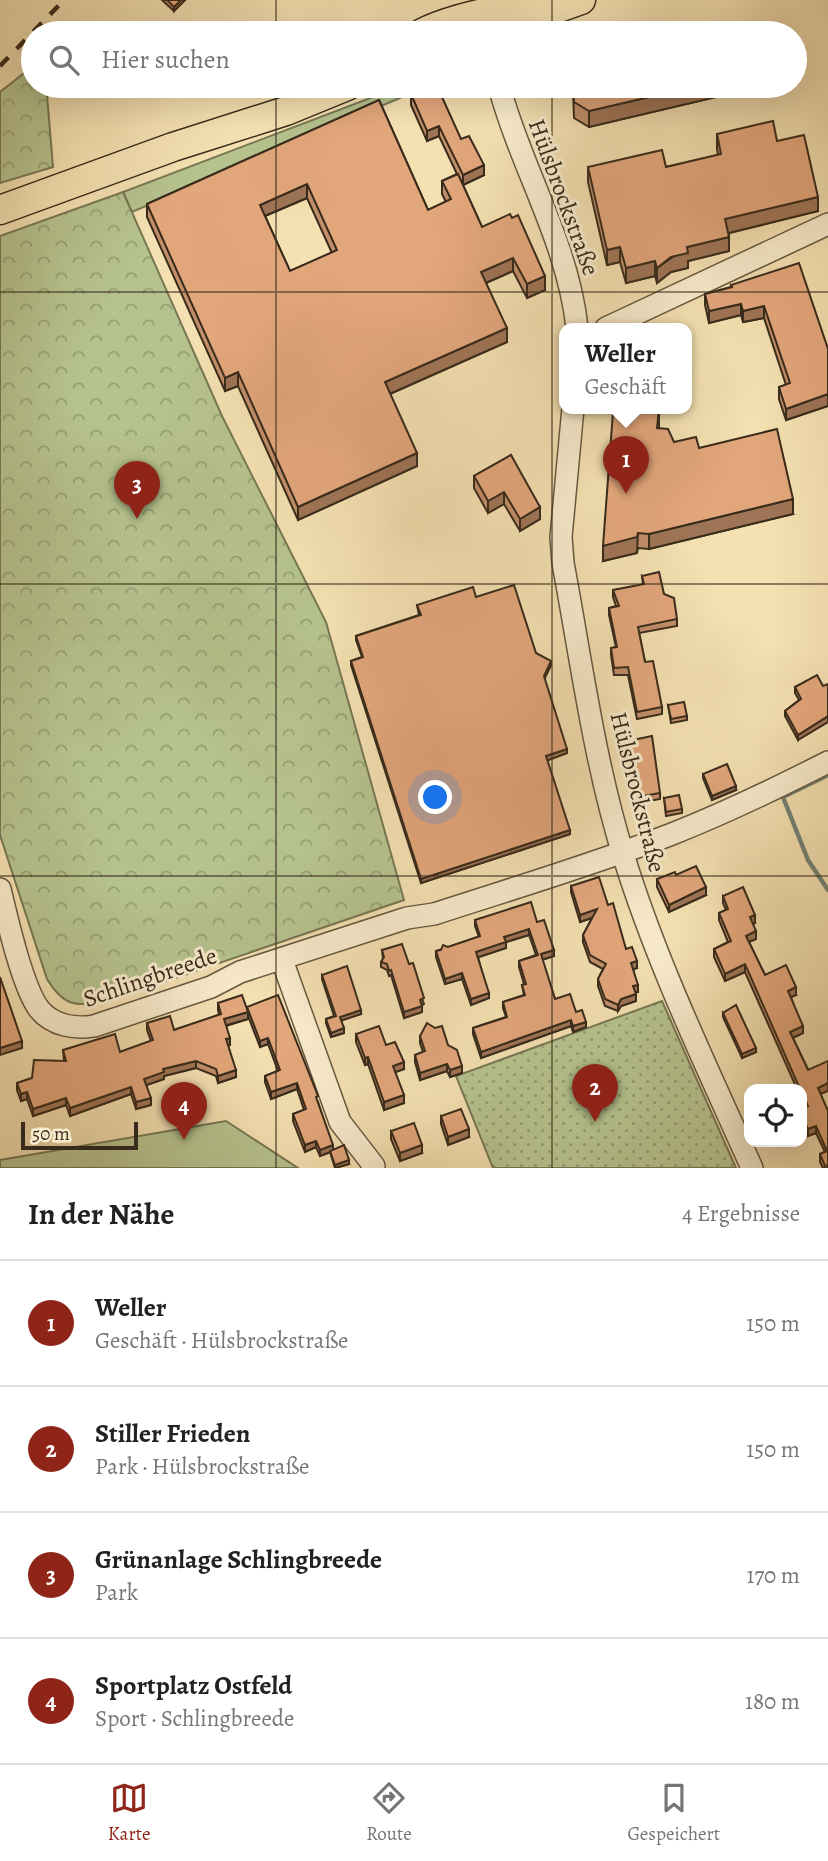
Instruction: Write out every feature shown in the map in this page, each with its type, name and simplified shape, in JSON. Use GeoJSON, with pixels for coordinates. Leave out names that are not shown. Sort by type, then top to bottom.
{"type":"FeatureCollection","features":[{"type":"Feature","properties":{"kind":"main road"},"geometry":{"type":"LineString","coordinates":[[488,20],[532,0]]}},
{"type":"Feature","properties":{"kind":"main road"},"geometry":{"type":"LineString","coordinates":[[488,20],[581,0]]}},
{"type":"Feature","properties":{"kind":"main road"},"geometry":{"type":"LineString","coordinates":[[173,147],[281,98]]}},
{"type":"Feature","properties":{"kind":"main road"},"geometry":{"type":"LineString","coordinates":[[0,210],[318,98]]}},
{"type":"Feature","properties":{"kind":"street","name":"Hülsbrockstraße"},"geometry":{"type":"LineString","coordinates":[[502,98],[561,252],[576,323]]}},
{"type":"Feature","properties":{"kind":"street"},"geometry":{"type":"LineString","coordinates":[[617,323],[828,224]]}},
{"type":"Feature","properties":{"kind":"street","name":"Hülsbrockstraße"},"geometry":{"type":"LineString","coordinates":[[572,414],[561,537],[563,563],[595,732],[622,852],[651,938],[752,1168]]}},
{"type":"Feature","properties":{"kind":"street","name":"Schlingbreede"},"geometry":{"type":"LineString","coordinates":[[0,889],[10,930],[30,990],[40,1010],[53,1020],[77,1029],[94,1026],[211,987],[240,972],[407,918],[434,914],[622,852],[675,833],[828,762]]}},
{"type":"Feature","properties":{"kind":"street"},"geometry":{"type":"LineString","coordinates":[[282,960],[340,1122],[374,1166]]}},
{"type":"Feature","properties":{"kind":"green space"},"geometry":{"type":"Polygon","coordinates":[[[21,75],[21,98],[47,98],[53,167],[0,183],[0,92],[21,75]]]}},
{"type":"Feature","properties":{"kind":"green space"},"geometry":{"type":"Polygon","coordinates":[[[370,98],[400,98],[132,212],[123,192],[370,98]]]}},
{"type":"Feature","properties":{"kind":"green space"},"geometry":{"type":"Polygon","coordinates":[[[123,192],[222,416],[326,622],[404,900],[105,1002],[78,1004],[65,1000],[47,979],[0,835],[0,236],[123,192]]]}},
{"type":"Feature","properties":{"kind":"green space"},"geometry":{"type":"Polygon","coordinates":[[[662,1001],[736,1168],[493,1168],[456,1076],[662,1001]]]}},
{"type":"Feature","properties":{"kind":"green space"},"geometry":{"type":"Polygon","coordinates":[[[226,1121],[298,1168],[0,1168],[0,1160],[226,1121]]]}},
{"type":"Feature","properties":{"kind":"building"},"geometry":{"type":"Polygon","coordinates":[[[167,0],[181,0],[174,7],[167,0]]]}},
{"type":"Feature","properties":{"kind":"building"},"geometry":{"type":"Polygon","coordinates":[[[413,98],[442,98],[461,139],[469,136],[484,165],[463,175],[439,126],[427,131],[413,98]]]}},
{"type":"Feature","properties":{"kind":"building"},"geometry":{"type":"Polygon","coordinates":[[[574,98],[645,98],[589,111],[574,102],[574,98]]]}},
{"type":"Feature","properties":{"kind":"building"},"geometry":{"type":"Polygon","coordinates":[[[379,100],[428,210],[451,199],[442,181],[458,174],[482,227],[510,214],[512,218],[518,215],[545,276],[527,284],[513,258],[481,272],[507,328],[385,382],[417,453],[298,507],[238,372],[225,378],[147,204],[379,100]],[[307,184],[260,205],[290,271],[337,250],[307,184]]]}},
{"type":"Feature","properties":{"kind":"building"},"geometry":{"type":"Polygon","coordinates":[[[773,121],[777,141],[804,135],[818,197],[725,219],[729,237],[687,247],[688,253],[671,257],[657,268],[655,261],[626,268],[620,247],[607,250],[588,167],[662,150],[666,167],[721,154],[717,134],[773,121]]]}},
{"type":"Feature","properties":{"kind":"building"},"geometry":{"type":"Polygon","coordinates":[[[799,263],[828,349],[828,394],[786,409],[779,387],[790,383],[764,306],[743,311],[741,304],[709,311],[705,294],[799,263]]]}},
{"type":"Feature","properties":{"kind":"building"},"geometry":{"type":"Polygon","coordinates":[[[613,414],[658,414],[657,428],[668,429],[674,442],[696,437],[699,448],[777,429],[793,499],[649,534],[638,533],[637,537],[603,546],[613,414]]]}},
{"type":"Feature","properties":{"kind":"building"},"geometry":{"type":"Polygon","coordinates":[[[511,455],[540,507],[520,519],[504,492],[488,501],[474,476],[511,455]]]}},
{"type":"Feature","properties":{"kind":"building"},"geometry":{"type":"Polygon","coordinates":[[[659,572],[664,594],[674,598],[677,619],[638,627],[645,662],[653,661],[662,707],[637,712],[628,667],[614,668],[611,648],[617,647],[609,608],[619,606],[613,590],[644,584],[642,576],[659,572]]]}},
{"type":"Feature","properties":{"kind":"building"},"geometry":{"type":"Polygon","coordinates":[[[514,585],[536,653],[551,661],[544,676],[567,749],[546,756],[570,830],[421,879],[351,661],[363,657],[356,636],[421,615],[417,605],[473,587],[476,597],[514,585]]]}},
{"type":"Feature","properties":{"kind":"building"},"geometry":{"type":"Polygon","coordinates":[[[817,675],[823,686],[828,684],[828,716],[798,735],[785,711],[801,699],[795,687],[817,675]]]}},
{"type":"Feature","properties":{"kind":"building"},"geometry":{"type":"Polygon","coordinates":[[[684,702],[687,716],[671,719],[668,705],[684,702]]]}},
{"type":"Feature","properties":{"kind":"building"},"geometry":{"type":"Polygon","coordinates":[[[652,736],[660,793],[638,797],[628,741],[652,736]]]}},
{"type":"Feature","properties":{"kind":"building"},"geometry":{"type":"Polygon","coordinates":[[[727,764],[736,786],[712,796],[703,774],[727,764]]]}},
{"type":"Feature","properties":{"kind":"building"},"geometry":{"type":"Polygon","coordinates":[[[679,795],[682,809],[666,812],[664,798],[679,795]]]}},
{"type":"Feature","properties":{"kind":"building"},"geometry":{"type":"Polygon","coordinates":[[[696,866],[706,887],[669,905],[657,879],[675,872],[676,875],[696,866]]]}},
{"type":"Feature","properties":{"kind":"building"},"geometry":{"type":"Polygon","coordinates":[[[599,877],[608,905],[613,903],[626,949],[632,947],[637,961],[631,963],[638,985],[633,986],[636,994],[621,999],[618,1005],[605,999],[598,979],[606,964],[590,955],[583,935],[597,909],[580,915],[571,886],[599,877]]]}},
{"type":"Feature","properties":{"kind":"building"},"geometry":{"type":"Polygon","coordinates":[[[743,887],[755,915],[750,917],[756,931],[746,936],[765,975],[786,965],[796,987],[788,991],[803,1026],[790,1032],[808,1070],[828,1061],[828,1083],[818,1088],[828,1111],[828,1165],[825,1166],[820,1154],[827,1151],[816,1126],[808,1129],[807,1127],[807,1084],[798,1084],[745,964],[725,974],[714,949],[731,941],[719,913],[728,909],[723,896],[743,887]]]}},
{"type":"Feature","properties":{"kind":"building"},"geometry":{"type":"Polygon","coordinates":[[[531,902],[537,922],[544,920],[554,950],[541,954],[555,999],[570,994],[576,1012],[582,1010],[586,1022],[573,1026],[571,1020],[481,1052],[473,1028],[507,1017],[503,1002],[525,995],[522,985],[526,984],[519,961],[538,955],[529,929],[504,937],[506,942],[476,952],[489,993],[471,999],[462,973],[445,979],[436,951],[441,950],[443,945],[448,947],[480,936],[475,920],[531,902]]]}},
{"type":"Feature","properties":{"kind":"building"},"geometry":{"type":"Polygon","coordinates":[[[402,944],[409,964],[413,963],[424,998],[420,1000],[422,1006],[404,1012],[391,970],[389,971],[387,964],[381,962],[384,957],[382,950],[402,944]]]}},
{"type":"Feature","properties":{"kind":"building"},"geometry":{"type":"Polygon","coordinates":[[[347,966],[361,1010],[340,1017],[344,1028],[331,1033],[326,1019],[336,1016],[322,975],[347,966]]]}},
{"type":"Feature","properties":{"kind":"building"},"geometry":{"type":"Polygon","coordinates":[[[0,977],[22,1041],[0,1048],[0,977]]]}},
{"type":"Feature","properties":{"kind":"building"},"geometry":{"type":"Polygon","coordinates":[[[242,995],[248,1012],[224,1019],[230,1038],[226,1039],[236,1070],[218,1076],[216,1069],[196,1061],[163,1069],[164,1072],[144,1079],[151,1098],[136,1102],[131,1087],[70,1108],[66,1098],[33,1109],[27,1092],[21,1094],[17,1083],[32,1078],[34,1060],[66,1061],[63,1050],[115,1034],[120,1052],[153,1040],[147,1023],[170,1016],[174,1030],[221,1014],[218,1003],[242,995]]]}},
{"type":"Feature","properties":{"kind":"building"},"geometry":{"type":"Polygon","coordinates":[[[278,995],[318,1096],[316,1097],[333,1145],[320,1150],[316,1141],[305,1145],[293,1114],[306,1109],[297,1083],[271,1092],[265,1076],[280,1070],[268,1038],[260,1041],[247,1007],[278,995]]]}},
{"type":"Feature","properties":{"kind":"building"},"geometry":{"type":"Polygon","coordinates":[[[736,1005],[756,1048],[742,1054],[723,1013],[736,1005]]]}},
{"type":"Feature","properties":{"kind":"building"},"geometry":{"type":"Polygon","coordinates":[[[427,1023],[435,1028],[442,1026],[448,1045],[457,1050],[462,1066],[450,1070],[447,1064],[420,1073],[415,1055],[425,1051],[420,1036],[427,1023]]]}},
{"type":"Feature","properties":{"kind":"building"},"geometry":{"type":"Polygon","coordinates":[[[379,1026],[386,1045],[395,1042],[404,1062],[393,1066],[404,1095],[384,1102],[368,1057],[365,1058],[356,1034],[379,1026]]]}},
{"type":"Feature","properties":{"kind":"building"},"geometry":{"type":"Polygon","coordinates":[[[461,1109],[469,1129],[448,1137],[441,1116],[461,1109]]]}},
{"type":"Feature","properties":{"kind":"building"},"geometry":{"type":"Polygon","coordinates":[[[414,1123],[422,1145],[400,1153],[391,1131],[414,1123]]]}},
{"type":"Feature","properties":{"kind":"building"},"geometry":{"type":"Polygon","coordinates":[[[344,1145],[349,1160],[335,1165],[330,1151],[344,1145]]]}},
{"type":"Feature","properties":{"kind":"waterway"},"geometry":{"type":"LineString","coordinates":[[828,775],[783,797],[808,860],[828,890]]}},
{"type":"Feature","properties":{"kind":"railway"},"geometry":{"type":"LineString","coordinates":[[44,21],[64,0]]}},
{"type":"Feature","properties":{"kind":"railway"},"geometry":{"type":"LineString","coordinates":[[0,66],[21,44]]}},
{"type":"Feature","properties":{"kind":"place","name":"Weller"},"geometry":{"type":"Point","coordinates":[626,494]}},
{"type":"Feature","properties":{"kind":"place","name":"Grünanlage Schlingbreede"},"geometry":{"type":"Point","coordinates":[137,519]}},
{"type":"Feature","properties":{"kind":"place","name":"Stiller Frieden"},"geometry":{"type":"Point","coordinates":[595,1122]}},
{"type":"Feature","properties":{"kind":"place","name":"Sportplatz Ostfeld"},"geometry":{"type":"Point","coordinates":[184,1140]}}]}
